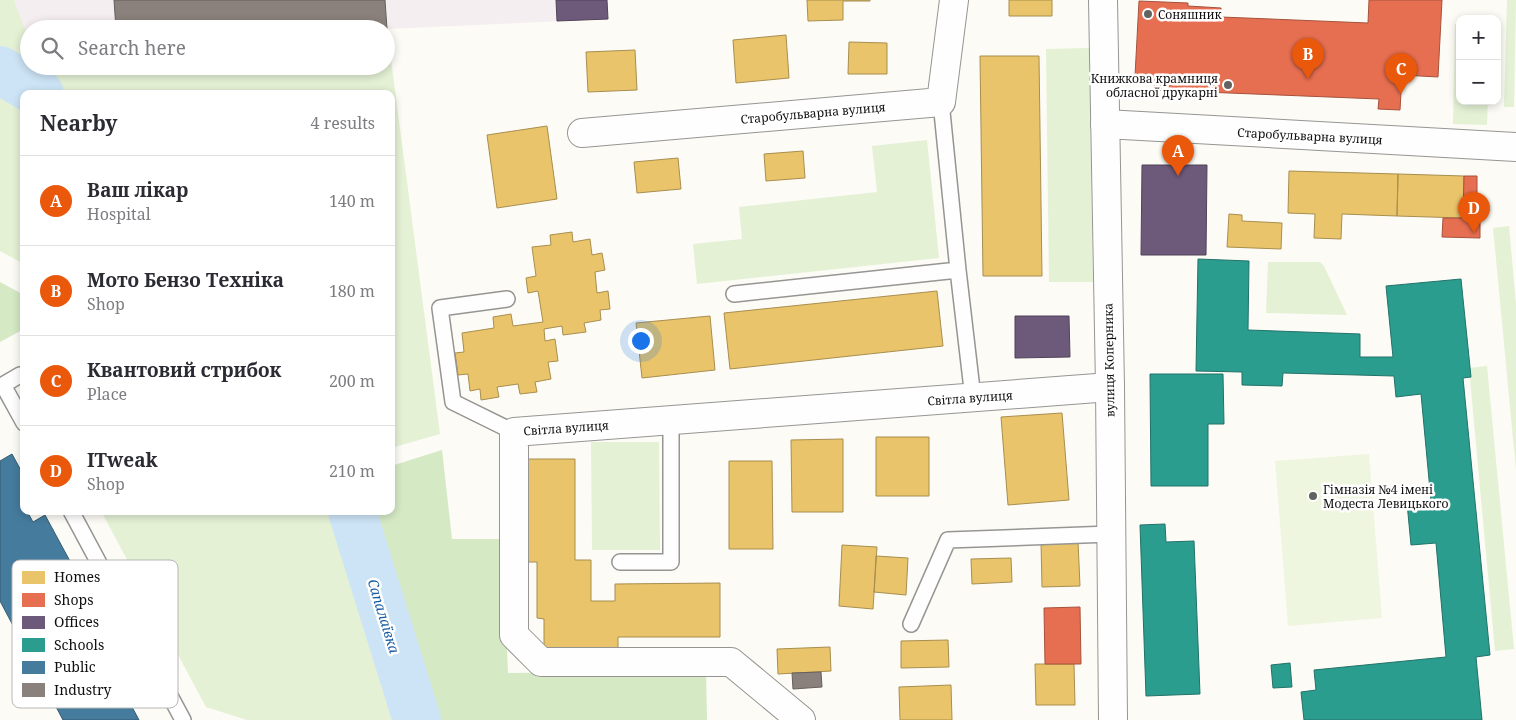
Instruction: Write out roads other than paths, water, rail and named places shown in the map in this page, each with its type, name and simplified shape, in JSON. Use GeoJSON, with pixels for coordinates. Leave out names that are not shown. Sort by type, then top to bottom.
{"type":"FeatureCollection","features":[{"type":"Feature","properties":{"kind":"street"},"geometry":{"type":"LineString","coordinates":[[941,102],[954,0]]}},
{"type":"Feature","properties":{"kind":"street","name":"вулиця Коперника"},"geometry":{"type":"LineString","coordinates":[[1103,0],[1110,387],[1113,720]]}},
{"type":"Feature","properties":{"kind":"street","name":"Старобульварна вулиця"},"geometry":{"type":"LineString","coordinates":[[582,133],[941,102]]}},
{"type":"Feature","properties":{"kind":"street","name":"Старобульварна вулиця"},"geometry":{"type":"LineString","coordinates":[[1105,124],[1516,147]]}},
{"type":"Feature","properties":{"kind":"street","name":"Світла вулиця"},"geometry":{"type":"LineString","coordinates":[[801,720],[731,662],[541,662],[514,636],[514,432],[1110,387]]}},
{"type":"Feature","properties":{"kind":"lane"},"geometry":{"type":"LineString","coordinates":[[941,102],[973,398]]}},
{"type":"Feature","properties":{"kind":"lane"},"geometry":{"type":"LineString","coordinates":[[734,294],[958,270]]}},
{"type":"Feature","properties":{"kind":"lane"},"geometry":{"type":"LineString","coordinates":[[507,299],[440,308],[453,402],[514,432]]}},
{"type":"Feature","properties":{"kind":"lane"},"geometry":{"type":"LineString","coordinates":[[20,375],[3,384],[20,416]]}},
{"type":"Feature","properties":{"kind":"lane"},"geometry":{"type":"LineString","coordinates":[[620,562],[671,562],[671,420]]}},
{"type":"Feature","properties":{"kind":"lane"},"geometry":{"type":"LineString","coordinates":[[73,515],[97,560]]}},
{"type":"Feature","properties":{"kind":"lane"},"geometry":{"type":"LineString","coordinates":[[911,624],[948,540],[1110,534]]}},
{"type":"Feature","properties":{"kind":"lane"},"geometry":{"type":"LineString","coordinates":[[177,708],[183,720]]}},
{"type":"Feature","properties":{"kind":"waterway","name":"Сапалаївка"},"geometry":{"type":"LineString","coordinates":[[0,70],[33,90]]}},
{"type":"Feature","properties":{"kind":"waterway","name":"Сапалаївка"},"geometry":{"type":"LineString","coordinates":[[353,515],[417,720]]}},
{"type":"Feature","properties":{"kind":"place","name":"Соняшник"},"geometry":{"type":"Point","coordinates":[1148,14]}},
{"type":"Feature","properties":{"kind":"place","name":"Мото Бензо Техніка"},"geometry":{"type":"Point","coordinates":[1308,79]}},
{"type":"Feature","properties":{"kind":"place","name":"Книжкова крамниця обласної друкарні"},"geometry":{"type":"Point","coordinates":[1228,85]}},
{"type":"Feature","properties":{"kind":"place","name":"Квантовий стрибок"},"geometry":{"type":"Point","coordinates":[1401,94]}},
{"type":"Feature","properties":{"kind":"place","name":"Ваш лікар"},"geometry":{"type":"Point","coordinates":[1178,176]}},
{"type":"Feature","properties":{"kind":"place","name":"ITweak"},"geometry":{"type":"Point","coordinates":[1474,233]}},
{"type":"Feature","properties":{"kind":"place","name":"Гімназія №4 імені Модеста Левицького"},"geometry":{"type":"Point","coordinates":[1313,496]}}]}
